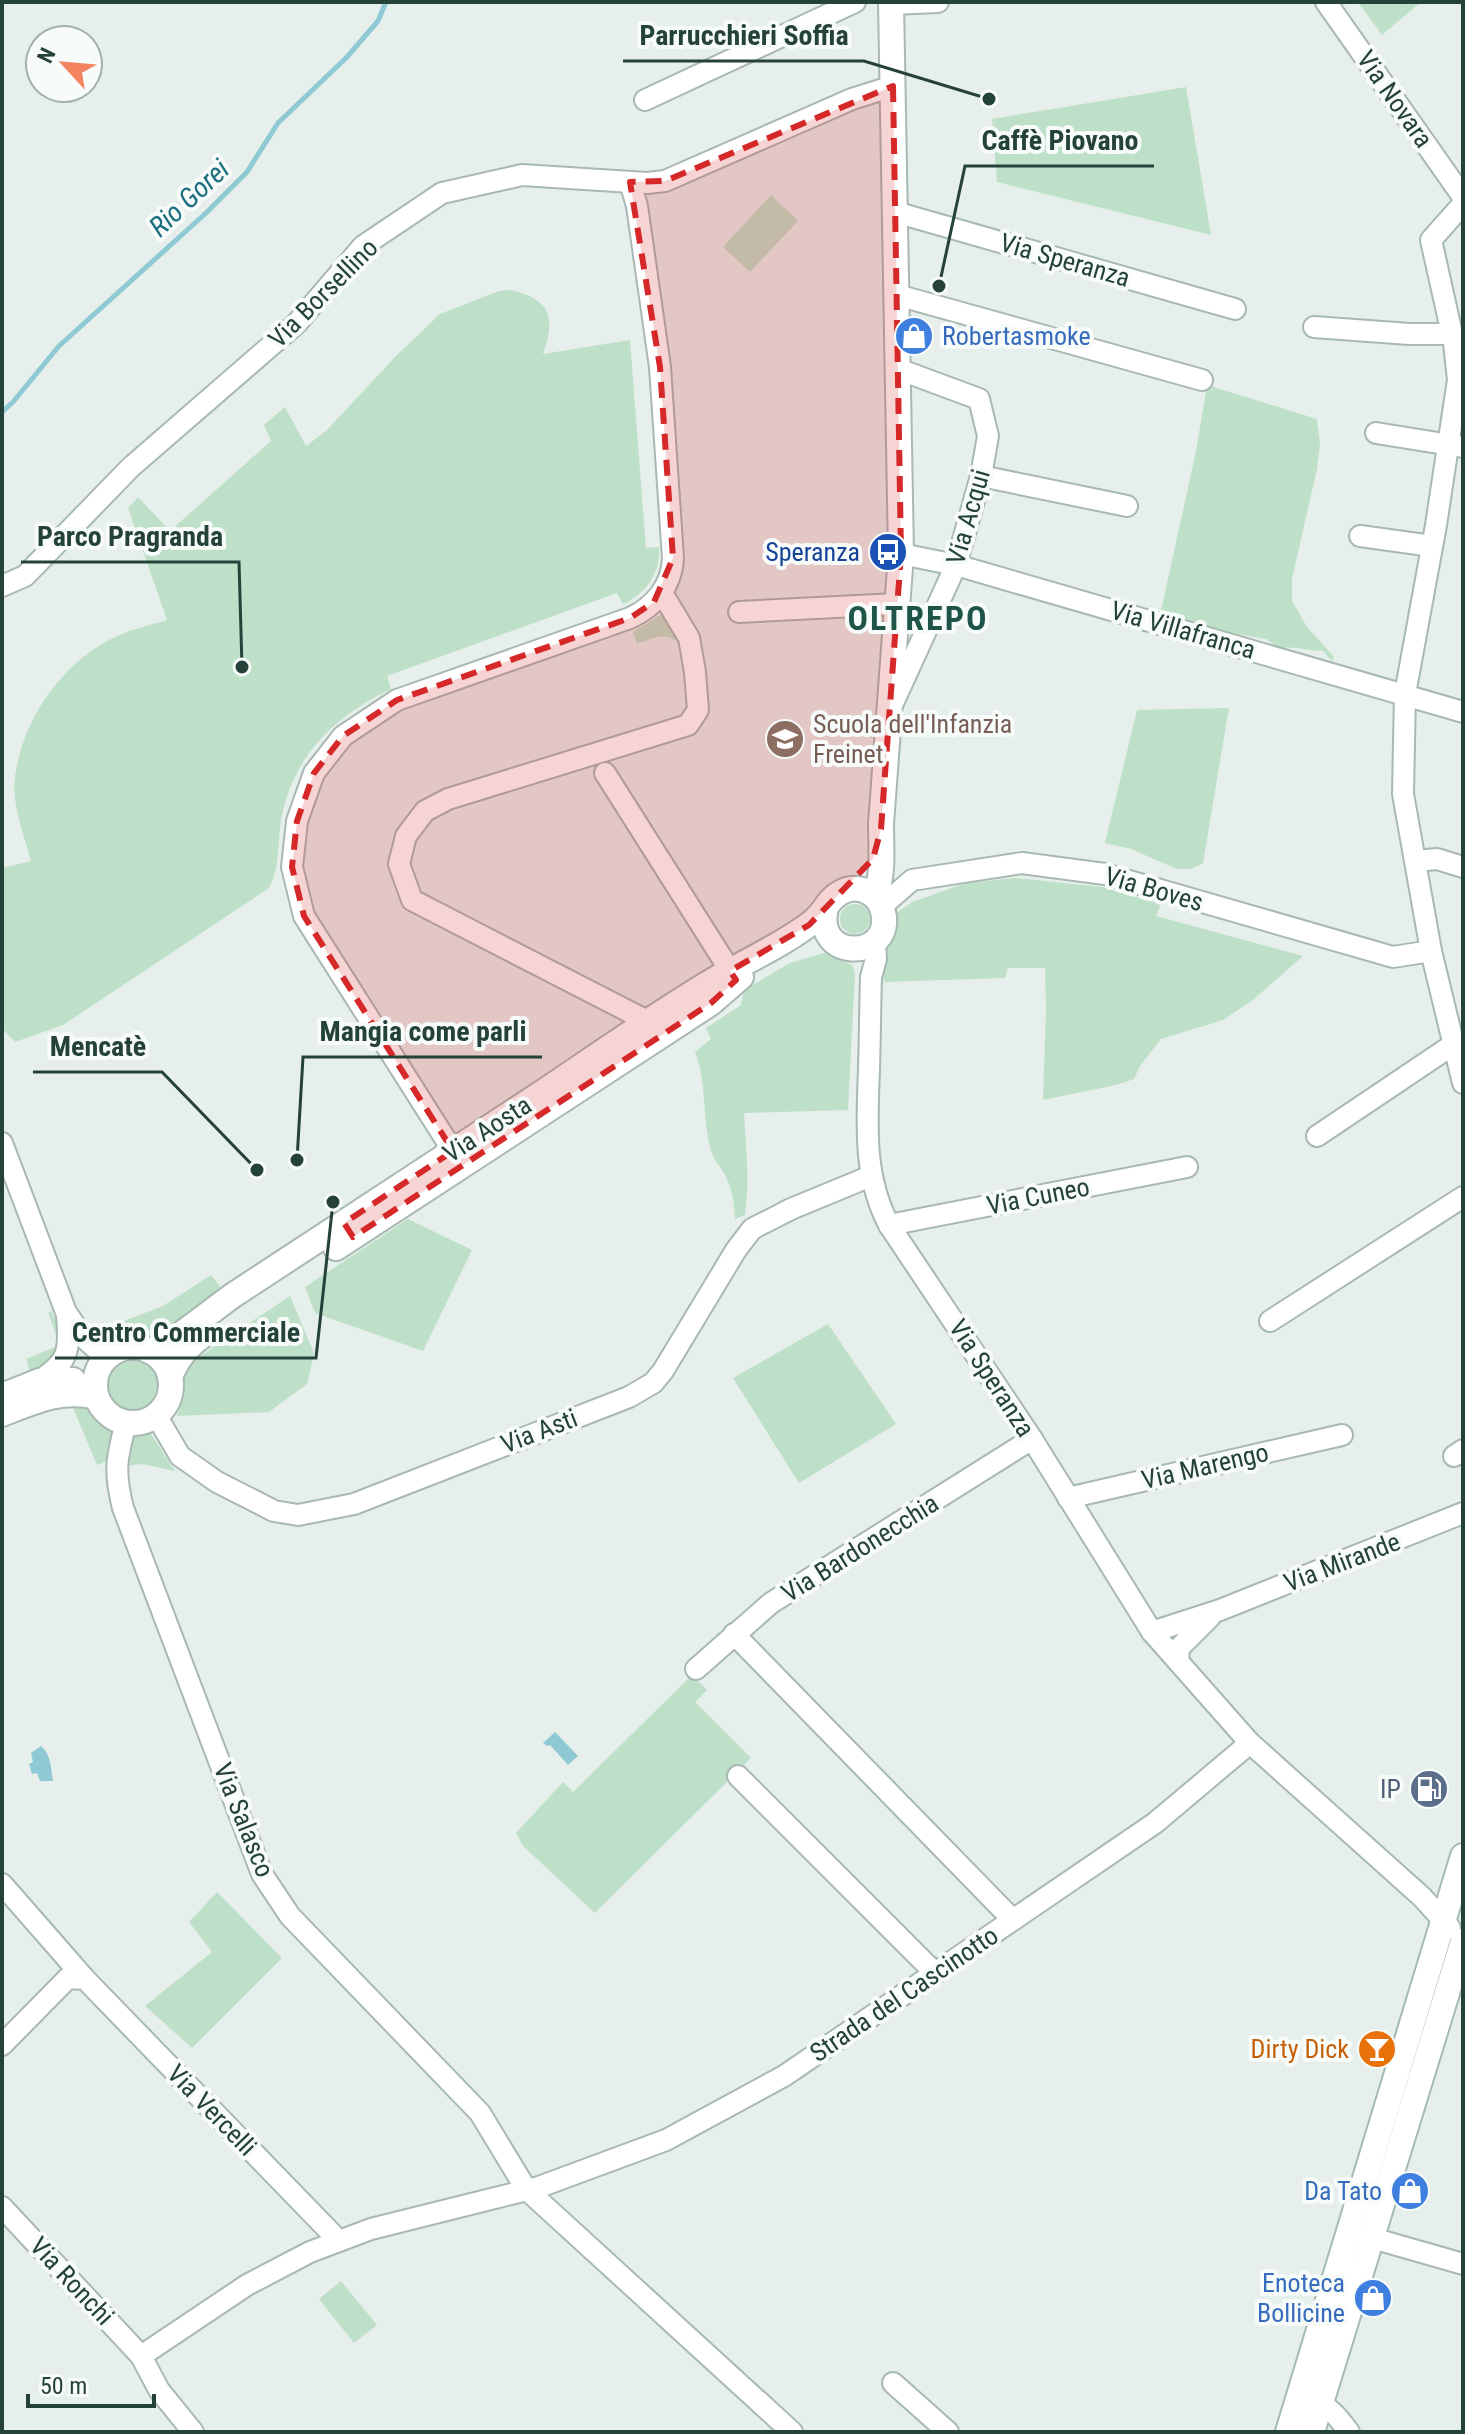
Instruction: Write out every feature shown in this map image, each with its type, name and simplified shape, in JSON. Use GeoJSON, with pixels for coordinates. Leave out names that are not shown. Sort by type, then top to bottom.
{"type":"FeatureCollection","features":[{"type":"Feature","properties":{"kind":"street"},"geometry":{"type":"LineString","coordinates":[[645,100],[855,2]]}},
{"type":"Feature","properties":{"kind":"street"},"geometry":{"type":"LineString","coordinates":[[881,829],[868,869],[847,889],[838,893],[826,908],[824,923],[830,938],[847,949],[870,951],[884,925],[878,902],[883,861],[881,829],[901,554],[891,3],[938,2]]}},
{"type":"Feature","properties":{"kind":"street","name":"Via Novara"},"geometry":{"type":"LineString","coordinates":[[1326,2],[1463,197]]}},
{"type":"Feature","properties":{"kind":"street","name":"Via Borsellino"},"geometry":{"type":"LineString","coordinates":[[2,586],[25,576],[131,467],[297,323],[363,246],[442,193],[522,175],[630,182],[665,181],[852,99],[893,86]]}},
{"type":"Feature","properties":{"kind":"street"},"geometry":{"type":"LineString","coordinates":[[453,1151],[304,916],[292,867],[297,821],[314,773],[343,736],[397,700],[630,618],[662,593],[670,576],[673,558],[660,367],[637,206],[630,182]]}},
{"type":"Feature","properties":{"kind":"street"},"geometry":{"type":"LineString","coordinates":[[1463,204],[1431,240],[1458,380],[1456,446],[1432,546],[1405,694],[1403,794],[1431,951],[1463,1083]]}},
{"type":"Feature","properties":{"kind":"street","name":"Via Speranza"},"geometry":{"type":"LineString","coordinates":[[895,212],[1235,309]]}},
{"type":"Feature","properties":{"kind":"street"},"geometry":{"type":"LineString","coordinates":[[897,295],[1202,380]]}},
{"type":"Feature","properties":{"kind":"street"},"geometry":{"type":"LineString","coordinates":[[1314,327],[1451,334]]}},
{"type":"Feature","properties":{"kind":"street","name":"Via Acqui"},"geometry":{"type":"LineString","coordinates":[[890,710],[956,565],[981,476],[988,436],[979,399],[898,369]]}},
{"type":"Feature","properties":{"kind":"street"},"geometry":{"type":"LineString","coordinates":[[1376,433],[1456,446]]}},
{"type":"Feature","properties":{"kind":"street"},"geometry":{"type":"LineString","coordinates":[[981,476],[1127,506]]}},
{"type":"Feature","properties":{"kind":"street"},"geometry":{"type":"LineString","coordinates":[[1360,536],[1432,546]]}},
{"type":"Feature","properties":{"kind":"street","name":"Via Villafranca"},"geometry":{"type":"LineString","coordinates":[[901,554],[956,565],[1463,712]]}},
{"type":"Feature","properties":{"kind":"street"},"geometry":{"type":"LineString","coordinates":[[649,1022],[412,900],[399,864],[406,836],[425,811],[448,799],[688,725],[698,710],[689,638],[662,593]]}},
{"type":"Feature","properties":{"kind":"street"},"geometry":{"type":"LineString","coordinates":[[739,612],[897,604]]}},
{"type":"Feature","properties":{"kind":"street"},"geometry":{"type":"LineString","coordinates":[[605,773],[733,975]]}},
{"type":"Feature","properties":{"kind":"street"},"geometry":{"type":"LineString","coordinates":[[1416,861],[1437,859],[1463,867]]}},
{"type":"Feature","properties":{"kind":"street","name":"Via Boves"},"geometry":{"type":"LineString","coordinates":[[878,902],[912,880],[1022,863],[1105,874],[1393,957],[1431,951]]}},
{"type":"Feature","properties":{"kind":"street"},"geometry":{"type":"LineString","coordinates":[[847,889],[858,889],[878,902]]}},
{"type":"Feature","properties":{"kind":"street","name":"Via Aosta"},"geometry":{"type":"LineString","coordinates":[[149,1351],[164,1347],[216,1307],[348,1230],[699,1011],[733,975],[809,925],[826,908]]}},
{"type":"Feature","properties":{"kind":"street","name":"Via Aosta"},"geometry":{"type":"LineString","coordinates":[[170,1377],[176,1361],[185,1350],[220,1320],[453,1151],[649,1022],[781,952],[803,943],[830,938]]}},
{"type":"Feature","properties":{"kind":"street","name":"Via Speranza"},"geometry":{"type":"LineString","coordinates":[[870,951],[866,1123],[875,1194],[889,1225],[1032,1439],[1152,1632],[1250,1743],[1422,1897],[1463,1942]]}},
{"type":"Feature","properties":{"kind":"street"},"geometry":{"type":"LineString","coordinates":[[1317,1136],[1454,1044]]}},
{"type":"Feature","properties":{"kind":"street"},"geometry":{"type":"LineString","coordinates":[[2,1143],[66,1312],[82,1336],[99,1377],[102,1409],[126,1423],[144,1422],[156,1415],[168,1400],[171,1389],[170,1377],[159,1358],[149,1351],[127,1348],[115,1351],[99,1377],[80,1394],[53,1395],[2,1414]]}},
{"type":"Feature","properties":{"kind":"street","name":"Via Cuneo"},"geometry":{"type":"LineString","coordinates":[[889,1225],[1187,1167]]}},
{"type":"Feature","properties":{"kind":"street","name":"Via Asti"},"geometry":{"type":"LineString","coordinates":[[156,1415],[180,1456],[217,1482],[274,1511],[298,1515],[354,1504],[629,1397],[653,1383],[752,1229],[791,1209],[871,1176]]}},
{"type":"Feature","properties":{"kind":"street"},"geometry":{"type":"LineString","coordinates":[[1270,1321],[1463,1197]]}},
{"type":"Feature","properties":{"kind":"street"},"geometry":{"type":"LineString","coordinates":[[2,1396],[39,1381],[58,1368],[68,1349],[66,1312]]}},
{"type":"Feature","properties":{"kind":"street"},"geometry":{"type":"LineString","coordinates":[[39,1381],[99,1377]]}},
{"type":"Feature","properties":{"kind":"street","name":"Via Salasco"},"geometry":{"type":"LineString","coordinates":[[126,1423],[116,1470],[123,1508],[262,1874],[290,1916],[480,2113],[526,2189]]}},
{"type":"Feature","properties":{"kind":"street","name":"Via Marengo"},"geometry":{"type":"LineString","coordinates":[[1068,1498],[1342,1435]]}},
{"type":"Feature","properties":{"kind":"street","name":"Via Bardonecchia"},"geometry":{"type":"LineString","coordinates":[[696,1669],[771,1603],[1032,1439]]}},
{"type":"Feature","properties":{"kind":"street","name":"Via Mirande"},"geometry":{"type":"LineString","coordinates":[[1152,1632],[1220,1610],[1463,1513]]}},
{"type":"Feature","properties":{"kind":"street","name":"Via Mirande"},"geometry":{"type":"LineString","coordinates":[[1178,1661],[1179,1648],[1220,1610]]}},
{"type":"Feature","properties":{"kind":"street"},"geometry":{"type":"LineString","coordinates":[[734,1634],[1013,1920]]}},
{"type":"Feature","properties":{"kind":"street","name":"Strada del Cascinotto"},"geometry":{"type":"LineString","coordinates":[[141,2356],[247,2285],[310,2252],[371,2229],[539,2187],[666,2140],[784,2076],[1155,1823],[1250,1743]]}},
{"type":"Feature","properties":{"kind":"street"},"geometry":{"type":"LineString","coordinates":[[738,1776],[935,1973]]}},
{"type":"Feature","properties":{"kind":"street"},"geometry":{"type":"LineString","coordinates":[[1312,2432],[1310,2400],[1463,1856]]}},
{"type":"Feature","properties":{"kind":"street","name":"Via Vercelli"},"geometry":{"type":"LineString","coordinates":[[2,1884],[85,1979],[339,2241]]}},
{"type":"Feature","properties":{"kind":"street"},"geometry":{"type":"LineString","coordinates":[[1288,2432],[1310,2400],[1372,2238],[1463,1942]]}},
{"type":"Feature","properties":{"kind":"street"},"geometry":{"type":"LineString","coordinates":[[2,2045],[68,1978],[85,1979]]}},
{"type":"Feature","properties":{"kind":"street"},"geometry":{"type":"LineString","coordinates":[[526,2189],[792,2432]]}},
{"type":"Feature","properties":{"kind":"street","name":"Via Ronchi"},"geometry":{"type":"LineString","coordinates":[[2,2207],[141,2356]]}},
{"type":"Feature","properties":{"kind":"street"},"geometry":{"type":"LineString","coordinates":[[1372,2238],[1463,2264]]}},
{"type":"Feature","properties":{"kind":"street"},"geometry":{"type":"LineString","coordinates":[[141,2356],[159,2390],[193,2432]]}},
{"type":"Feature","properties":{"kind":"street"},"geometry":{"type":"LineString","coordinates":[[893,2383],[948,2432]]}},
{"type":"Feature","properties":{"kind":"street"},"geometry":{"type":"LineString","coordinates":[[1310,2400],[1336,2414],[1349,2432]]}},
{"type":"Feature","properties":{"kind":"highlighted area"},"geometry":{"type":"Polygon","coordinates":[[[893,86],[901,554],[881,829],[873,859],[809,925],[730,971],[736,980],[711,1003],[353,1237],[344,1223],[453,1151],[304,916],[292,867],[297,821],[314,773],[343,736],[397,700],[630,618],[654,602],[673,558],[660,367],[630,182],[665,181],[893,86]]]}},
{"type":"Feature","properties":{"kind":"green space"},"geometry":{"type":"Polygon","coordinates":[[[1358,2],[1421,2],[1382,35],[1358,2]]]}},
{"type":"Feature","properties":{"kind":"green space"},"geometry":{"type":"Polygon","coordinates":[[[1186,87],[1211,235],[997,182],[992,119],[1186,87]]]}},
{"type":"Feature","properties":{"kind":"green space"},"geometry":{"type":"Polygon","coordinates":[[[771,195],[798,221],[750,272],[723,247],[771,195]]]}},
{"type":"Feature","properties":{"kind":"green space"},"geometry":{"type":"Polygon","coordinates":[[[511,290],[535,299],[547,312],[549,330],[543,354],[630,340],[646,548],[659,547],[655,573],[650,581],[639,594],[623,604],[617,593],[387,676],[391,689],[336,724],[321,738],[297,773],[282,815],[277,862],[269,888],[63,1025],[15,1042],[2,1028],[2,868],[31,861],[14,787],[26,736],[46,697],[75,664],[116,637],[167,620],[128,508],[138,497],[170,531],[271,441],[264,425],[285,407],[306,446],[326,431],[440,314],[499,291],[511,290]]]}},
{"type":"Feature","properties":{"kind":"green space"},"geometry":{"type":"Polygon","coordinates":[[[1207,385],[1317,419],[1320,444],[1317,469],[1292,579],[1292,601],[1307,627],[1334,657],[1332,661],[1323,651],[1279,648],[1266,639],[1208,629],[1161,611],[1207,385]]]}},
{"type":"Feature","properties":{"kind":"green space"},"geometry":{"type":"Polygon","coordinates":[[[662,614],[669,620],[683,645],[665,637],[637,644],[633,632],[662,614]]]}},
{"type":"Feature","properties":{"kind":"green space"},"geometry":{"type":"Polygon","coordinates":[[[1229,708],[1203,863],[1191,869],[1177,869],[1131,849],[1105,843],[1137,710],[1229,708]]]}},
{"type":"Feature","properties":{"kind":"green space"},"geometry":{"type":"Polygon","coordinates":[[[1015,878],[1103,887],[1161,904],[1156,916],[1303,956],[1253,1000],[1223,1020],[1161,1039],[1134,1079],[1043,1100],[1045,968],[1008,968],[1005,978],[884,982],[881,951],[894,915],[912,902],[966,883],[1015,878]]]}},
{"type":"Feature","properties":{"kind":"green space"},"geometry":{"type":"Polygon","coordinates":[[[855,904],[866,908],[870,919],[866,930],[855,934],[844,930],[840,919],[844,908],[855,904]]]}},
{"type":"Feature","properties":{"kind":"green space"},"geometry":{"type":"Polygon","coordinates":[[[824,953],[852,965],[855,973],[848,1110],[744,1113],[747,1164],[745,1215],[735,1219],[730,1187],[709,1143],[702,1077],[695,1052],[711,1039],[706,1028],[741,1005],[744,990],[790,963],[824,953]]]}},
{"type":"Feature","properties":{"kind":"green space"},"geometry":{"type":"Polygon","coordinates":[[[408,1219],[472,1250],[423,1351],[315,1313],[305,1287],[408,1219]]]}},
{"type":"Feature","properties":{"kind":"green space"},"geometry":{"type":"Polygon","coordinates":[[[211,1275],[226,1294],[156,1343],[135,1339],[114,1341],[95,1332],[163,1306],[211,1275]]]}},
{"type":"Feature","properties":{"kind":"green space"},"geometry":{"type":"Polygon","coordinates":[[[290,1296],[314,1353],[307,1384],[269,1412],[177,1416],[184,1397],[187,1365],[290,1296]]]}},
{"type":"Feature","properties":{"kind":"green space"},"geometry":{"type":"Polygon","coordinates":[[[51,1311],[61,1333],[61,1350],[52,1362],[31,1373],[26,1359],[60,1345],[48,1313],[51,1311]]]}},
{"type":"Feature","properties":{"kind":"green space"},"geometry":{"type":"Polygon","coordinates":[[[828,1324],[896,1424],[799,1483],[733,1378],[828,1324]]]}},
{"type":"Feature","properties":{"kind":"green space"},"geometry":{"type":"Polygon","coordinates":[[[133,1361],[151,1368],[158,1386],[151,1404],[133,1411],[115,1404],[108,1386],[115,1368],[133,1361]]]}},
{"type":"Feature","properties":{"kind":"green space"},"geometry":{"type":"Polygon","coordinates":[[[71,1403],[46,1411],[44,1406],[71,1403]]]}},
{"type":"Feature","properties":{"kind":"green space"},"geometry":{"type":"Polygon","coordinates":[[[71,1403],[88,1405],[111,1431],[108,1461],[97,1465],[71,1403]]]}},
{"type":"Feature","properties":{"kind":"green space"},"geometry":{"type":"Polygon","coordinates":[[[139,1431],[151,1434],[175,1471],[142,1464],[126,1466],[133,1436],[139,1431]]]}},
{"type":"Feature","properties":{"kind":"green space"},"geometry":{"type":"Polygon","coordinates":[[[692,1675],[707,1690],[695,1702],[751,1758],[595,1913],[523,1846],[516,1833],[563,1782],[573,1792],[692,1675]]]}},
{"type":"Feature","properties":{"kind":"green space"},"geometry":{"type":"Polygon","coordinates":[[[217,1892],[282,1958],[192,2048],[145,2006],[212,1952],[189,1922],[217,1892]]]}},
{"type":"Feature","properties":{"kind":"green space"},"geometry":{"type":"Polygon","coordinates":[[[341,2281],[377,2325],[354,2343],[319,2299],[341,2281]]]}},
{"type":"Feature","properties":{"kind":"water"},"geometry":{"type":"Polygon","coordinates":[[[555,1732],[578,1756],[568,1765],[550,1745],[543,1743],[555,1732]]]}},
{"type":"Feature","properties":{"kind":"water"},"geometry":{"type":"Polygon","coordinates":[[[41,1746],[49,1757],[53,1781],[40,1781],[37,1773],[32,1774],[29,1764],[33,1762],[31,1753],[41,1746]]]}},
{"type":"Feature","properties":{"kind":"waterway","name":"Rio Gorei"},"geometry":{"type":"LineString","coordinates":[[2,412],[59,346],[247,172],[278,123],[347,57],[378,21],[386,2]]}},
{"type":"Feature","properties":{"kind":"place","name":"Parrucchieri Soffia"},"geometry":{"type":"Point","coordinates":[989,99]}},
{"type":"Feature","properties":{"kind":"place","name":"Caffè Piovano"},"geometry":{"type":"Point","coordinates":[939,286]}},
{"type":"Feature","properties":{"kind":"place","name":"Robertasmoke"},"geometry":{"type":"Point","coordinates":[914,336]}},
{"type":"Feature","properties":{"kind":"place","name":"Speranza"},"geometry":{"type":"Point","coordinates":[888,552]}},
{"type":"Feature","properties":{"kind":"place","name":"Parco Pragranda"},"geometry":{"type":"Point","coordinates":[242,667]}},
{"type":"Feature","properties":{"kind":"place","name":"Scuola dell'Infanzia Freinet"},"geometry":{"type":"Point","coordinates":[785,739]}},
{"type":"Feature","properties":{"kind":"place","name":"Mangia come parli"},"geometry":{"type":"Point","coordinates":[297,1160]}},
{"type":"Feature","properties":{"kind":"place","name":"Mencatè"},"geometry":{"type":"Point","coordinates":[257,1170]}},
{"type":"Feature","properties":{"kind":"place","name":"Centro Commerciale"},"geometry":{"type":"Point","coordinates":[333,1202]}},
{"type":"Feature","properties":{"kind":"place","name":"IP"},"geometry":{"type":"Point","coordinates":[1429,1789]}},
{"type":"Feature","properties":{"kind":"place","name":"Dirty Dick"},"geometry":{"type":"Point","coordinates":[1377,2049]}},
{"type":"Feature","properties":{"kind":"place","name":"Da Tato"},"geometry":{"type":"Point","coordinates":[1410,2191]}},
{"type":"Feature","properties":{"kind":"place","name":"Enoteca Bollicine"},"geometry":{"type":"Point","coordinates":[1373,2298]}},
{"type":"Feature","properties":{"kind":"district","name":"OLTREPO"},"geometry":{"type":"Point","coordinates":[918,618]}}]}
